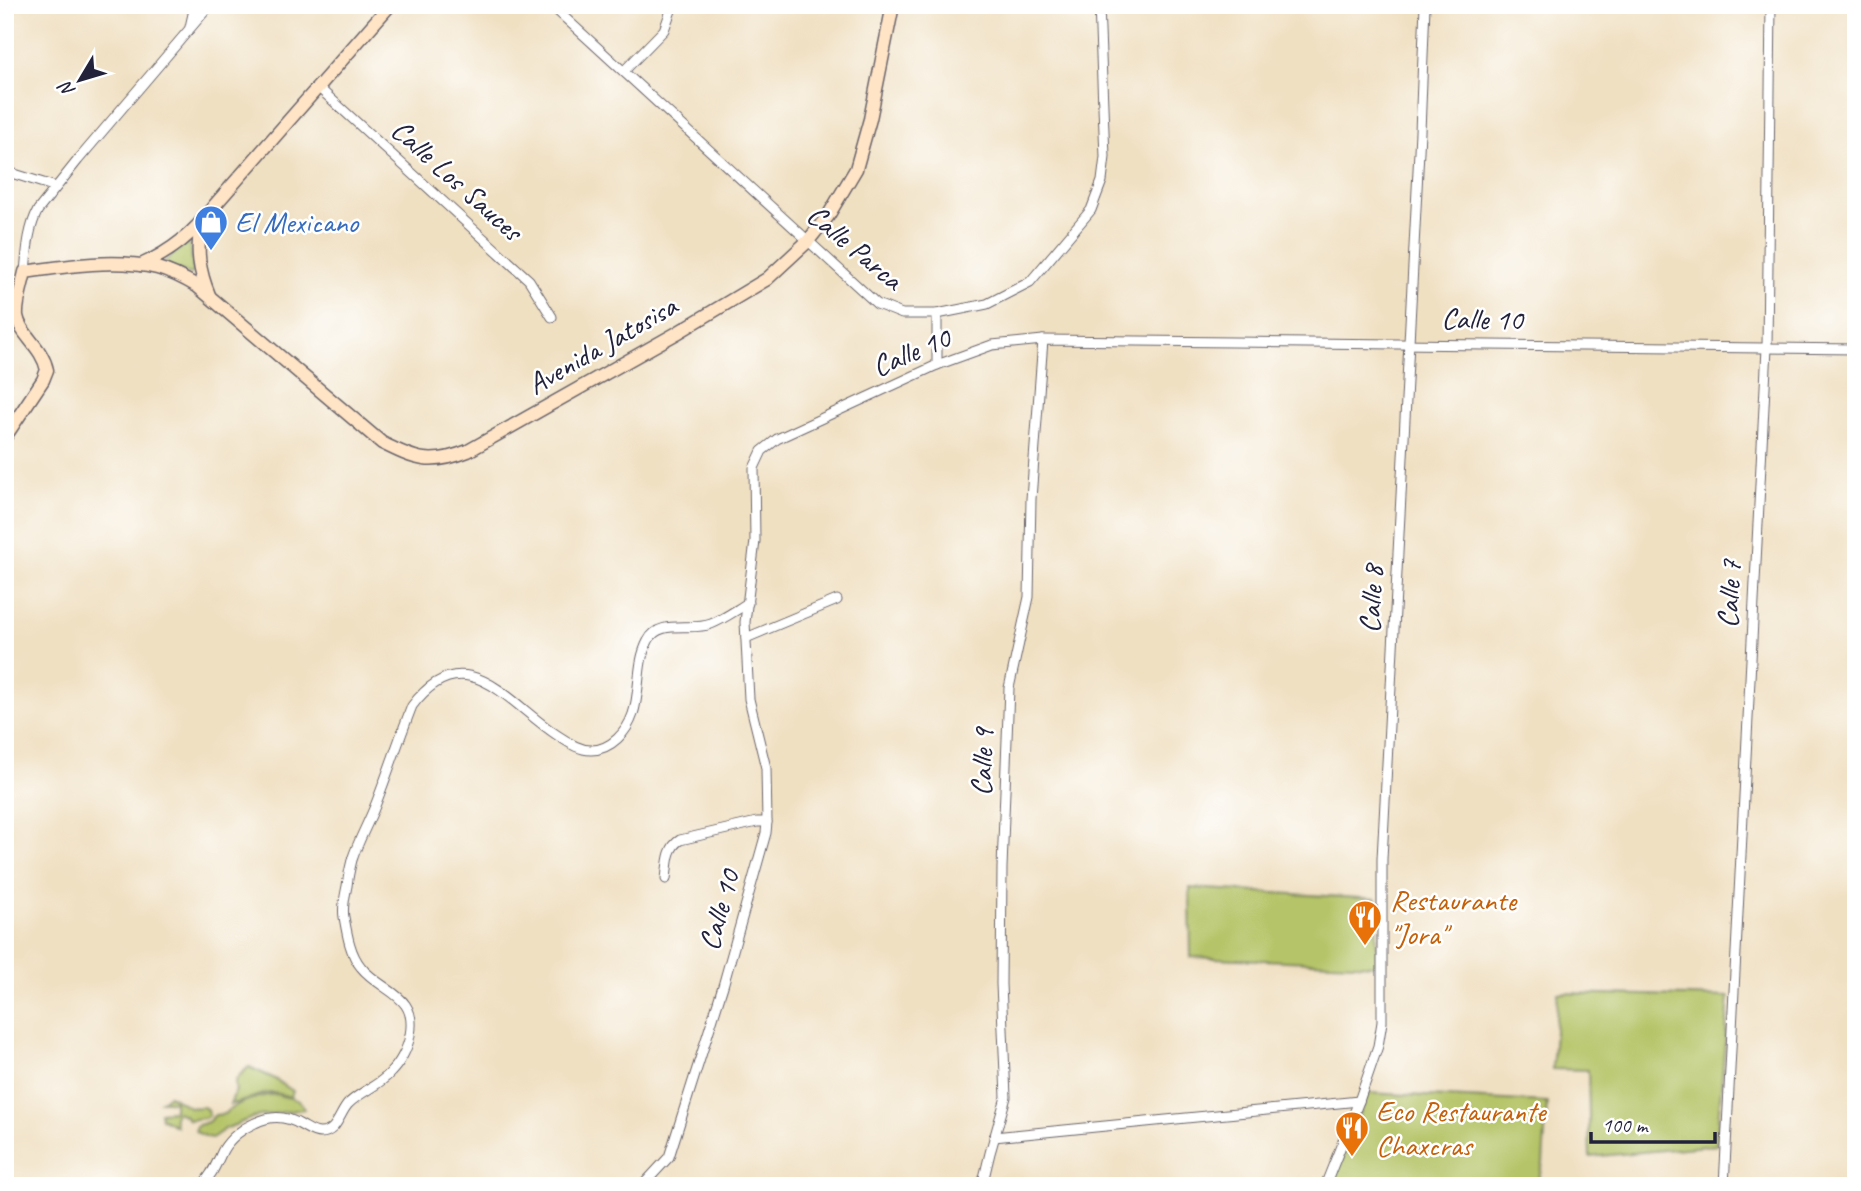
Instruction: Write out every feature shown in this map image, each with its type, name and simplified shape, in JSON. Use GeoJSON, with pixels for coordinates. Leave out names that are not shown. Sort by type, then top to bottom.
{"type":"FeatureCollection","features":[{"type":"Feature","properties":{"kind":"street"},"geometry":{"type":"LineString","coordinates":[[190,28],[195,5]]}},
{"type":"Feature","properties":{"kind":"street"},"geometry":{"type":"LineString","coordinates":[[5,437],[47,370],[41,353],[24,331],[18,318],[34,219],[56,187],[210,5]]}},
{"type":"Feature","properties":{"kind":"street","name":"Avenida Jatosisa"},"geometry":{"type":"LineString","coordinates":[[141,265],[175,247],[202,223],[390,5]]}},
{"type":"Feature","properties":{"kind":"street","name":"Calle Parca"},"geometry":{"type":"LineString","coordinates":[[551,5],[882,307],[902,314],[937,314],[987,304],[1030,282],[1091,210],[1102,181],[1105,157],[1099,5]]}},
{"type":"Feature","properties":{"kind":"street"},"geometry":{"type":"LineString","coordinates":[[624,71],[664,30],[673,5]]}},
{"type":"Feature","properties":{"kind":"street","name":"Calle 8"},"geometry":{"type":"LineString","coordinates":[[1325,1186],[1359,1101],[1378,1046],[1382,1022],[1382,859],[1425,5]]}},
{"type":"Feature","properties":{"kind":"street","name":"Calle 7"},"geometry":{"type":"LineString","coordinates":[[1724,1186],[1767,348],[1771,5]]}},
{"type":"Feature","properties":{"kind":"street","name":"Avenida Jatosisa"},"geometry":{"type":"LineString","coordinates":[[25,272],[96,264],[141,265],[184,278],[209,295],[382,443],[409,457],[424,460],[453,457],[677,333],[766,279],[808,241],[828,216],[856,169],[870,120],[889,6]]}},
{"type":"Feature","properties":{"kind":"street","name":"Calle Los Sauces"},"geometry":{"type":"LineString","coordinates":[[319,88],[529,280],[552,317]]}},
{"type":"Feature","properties":{"kind":"street"},"geometry":{"type":"LineString","coordinates":[[5,172],[56,187]]}},
{"type":"Feature","properties":{"kind":"street"},"geometry":{"type":"LineString","coordinates":[[202,223],[198,260],[209,295]]}},
{"type":"Feature","properties":{"kind":"street"},"geometry":{"type":"LineString","coordinates":[[937,314],[937,365]]}},
{"type":"Feature","properties":{"kind":"street","name":"Calle 10"},"geometry":{"type":"LineString","coordinates":[[642,1186],[669,1157],[676,1138],[766,833],[766,768],[749,699],[746,622],[755,541],[754,468],[762,451],[777,439],[937,365],[992,345],[1043,340],[1856,349]]}},
{"type":"Feature","properties":{"kind":"street","name":"Calle 9"},"geometry":{"type":"LineString","coordinates":[[982,1186],[1003,1113],[1007,1084],[1002,984],[1002,868],[1009,688],[1029,597],[1031,499],[1043,340]]}},
{"type":"Feature","properties":{"kind":"street"},"geometry":{"type":"LineString","coordinates":[[746,638],[837,600]]}},
{"type":"Feature","properties":{"kind":"street"},"geometry":{"type":"LineString","coordinates":[[201,1186],[216,1166],[224,1147],[243,1130],[274,1117],[293,1120],[319,1133],[329,1131],[336,1125],[347,1106],[382,1081],[402,1056],[412,1023],[408,1006],[369,976],[358,962],[351,949],[343,908],[352,859],[375,808],[412,706],[421,694],[438,680],[461,675],[474,677],[495,687],[538,723],[573,746],[599,749],[620,736],[633,715],[642,655],[652,634],[667,626],[701,627],[711,624],[748,603]]}},
{"type":"Feature","properties":{"kind":"street"},"geometry":{"type":"LineString","coordinates":[[666,878],[670,849],[680,840],[767,822]]}},
{"type":"Feature","properties":{"kind":"street"},"geometry":{"type":"LineString","coordinates":[[994,1137],[1359,1101]]}},
{"type":"Feature","properties":{"kind":"green space"},"geometry":{"type":"Polygon","coordinates":[[[188,243],[191,248],[193,273],[162,264],[185,244],[188,243]]]}},
{"type":"Feature","properties":{"kind":"green space"},"geometry":{"type":"Polygon","coordinates":[[[1190,888],[1376,899],[1377,965],[1191,957],[1190,888]]]}},
{"type":"Feature","properties":{"kind":"green space"},"geometry":{"type":"Polygon","coordinates":[[[1558,993],[1729,997],[1716,1145],[1590,1157],[1588,1070],[1552,1069],[1558,993]]]}},
{"type":"Feature","properties":{"kind":"green space"},"geometry":{"type":"Polygon","coordinates":[[[249,1067],[293,1091],[290,1097],[272,1093],[230,1104],[236,1090],[236,1080],[249,1067]]]}},
{"type":"Feature","properties":{"kind":"green space"},"geometry":{"type":"Polygon","coordinates":[[[1368,1093],[1547,1102],[1543,1163],[1536,1186],[1332,1186],[1368,1093]]]}},
{"type":"Feature","properties":{"kind":"green space"},"geometry":{"type":"Polygon","coordinates":[[[277,1094],[297,1100],[304,1109],[254,1117],[225,1129],[212,1138],[196,1132],[196,1126],[208,1122],[215,1115],[224,1114],[249,1100],[277,1094]]]}},
{"type":"Feature","properties":{"kind":"green space"},"geometry":{"type":"Polygon","coordinates":[[[169,1095],[190,1107],[203,1107],[209,1115],[188,1120],[177,1112],[174,1116],[176,1126],[161,1118],[160,1112],[174,1111],[174,1101],[161,1101],[169,1095]]]}},
{"type":"Feature","properties":{"kind":"place","name":"El Mexicano"},"geometry":{"type":"Point","coordinates":[211,252]}},
{"type":"Feature","properties":{"kind":"place","name":"Restaurante \"Jora\""},"geometry":{"type":"Point","coordinates":[1365,947]}},
{"type":"Feature","properties":{"kind":"place","name":"Eco Restaurante Chaxcras"},"geometry":{"type":"Point","coordinates":[1352,1158]}}]}
